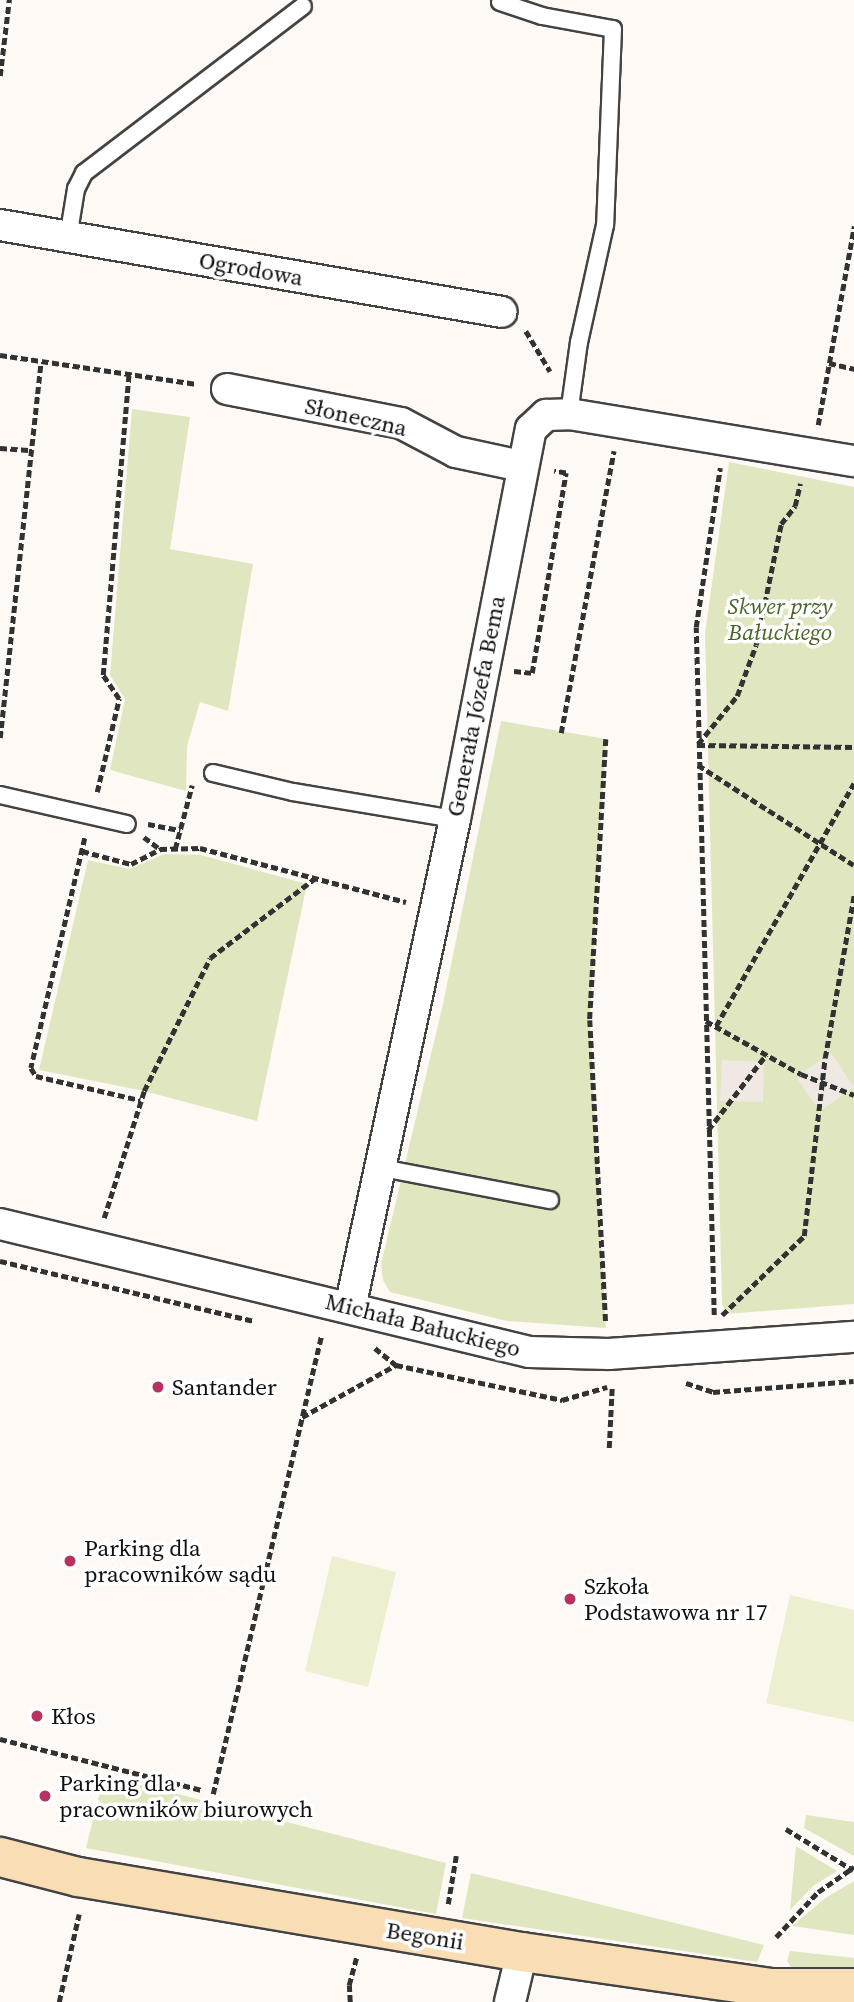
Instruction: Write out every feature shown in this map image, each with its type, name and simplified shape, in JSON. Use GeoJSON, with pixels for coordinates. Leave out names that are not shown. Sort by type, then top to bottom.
{"type":"FeatureCollection","features":[{"type":"Feature","properties":{"kind":"street","name":"Ogrodowa"},"geometry":{"type":"LineString","coordinates":[[0,225],[502,312]]}},
{"type":"Feature","properties":{"kind":"street","name":"Słoneczna"},"geometry":{"type":"LineString","coordinates":[[227,388],[401,423],[456,452],[531,467]]}},
{"type":"Feature","properties":{"kind":"street"},"geometry":{"type":"LineString","coordinates":[[557,414],[854,461]]}},
{"type":"Feature","properties":{"kind":"street","name":"Generała Józefa Bema"},"geometry":{"type":"LineString","coordinates":[[350,1308],[531,467],[531,429],[557,414]]}},
{"type":"Feature","properties":{"kind":"street","name":"Michała Bałuckiego"},"geometry":{"type":"LineString","coordinates":[[0,1224],[530,1352],[609,1354],[854,1337]]}},
{"type":"Feature","properties":{"kind":"street","name":"Begonii"},"geometry":{"type":"LineString","coordinates":[[0,1857],[78,1877],[700,1984],[771,1988],[854,1988]]}},
{"type":"Feature","properties":{"kind":"street"},"geometry":{"type":"LineString","coordinates":[[510,2002],[522,1952]]}},
{"type":"Feature","properties":{"kind":"lane"},"geometry":{"type":"LineString","coordinates":[[500,2],[542,16],[613,29],[606,225],[579,342],[557,414]]}},
{"type":"Feature","properties":{"kind":"lane"},"geometry":{"type":"LineString","coordinates":[[68,238],[76,189],[84,173],[303,6]]}},
{"type":"Feature","properties":{"kind":"lane"},"geometry":{"type":"LineString","coordinates":[[213,773],[293,792],[455,819]]}},
{"type":"Feature","properties":{"kind":"lane"},"geometry":{"type":"LineString","coordinates":[[0,795],[127,824]]}},
{"type":"Feature","properties":{"kind":"lane"},"geometry":{"type":"LineString","coordinates":[[382,1168],[550,1200]]}},
{"type":"Feature","properties":{"kind":"path"},"geometry":{"type":"LineString","coordinates":[[0,76],[9,0]]}},
{"type":"Feature","properties":{"kind":"path"},"geometry":{"type":"LineString","coordinates":[[816,436],[854,226]]}},
{"type":"Feature","properties":{"kind":"path"},"geometry":{"type":"LineString","coordinates":[[0,355],[227,388]]}},
{"type":"Feature","properties":{"kind":"path"},"geometry":{"type":"LineString","coordinates":[[0,738],[41,362]]}},
{"type":"Feature","properties":{"kind":"path"},"geometry":{"type":"LineString","coordinates":[[829,363],[854,369]]}},
{"type":"Feature","properties":{"kind":"path"},"geometry":{"type":"LineString","coordinates":[[129,373],[103,675],[119,699],[31,1068],[36,1076],[141,1100]]}},
{"type":"Feature","properties":{"kind":"path"},"geometry":{"type":"LineString","coordinates":[[561,733],[617,437]]}},
{"type":"Feature","properties":{"kind":"path"},"geometry":{"type":"LineString","coordinates":[[0,448],[32,450]]}},
{"type":"Feature","properties":{"kind":"path"},"geometry":{"type":"LineString","coordinates":[[714,1323],[697,745],[699,590],[722,455]]}},
{"type":"Feature","properties":{"kind":"path"},"geometry":{"type":"LineString","coordinates":[[508,683],[510,670],[532,673],[566,473],[531,467]]}},
{"type":"Feature","properties":{"kind":"path"},"geometry":{"type":"LineString","coordinates":[[697,745],[737,696],[756,645],[781,524],[795,506],[804,470]]}},
{"type":"Feature","properties":{"kind":"path"},"geometry":{"type":"LineString","coordinates":[[606,739],[590,1020],[606,1328]]}},
{"type":"Feature","properties":{"kind":"path"},"geometry":{"type":"LineString","coordinates":[[697,745],[854,747]]}},
{"type":"Feature","properties":{"kind":"path"},"geometry":{"type":"LineString","coordinates":[[698,765],[854,865]]}},
{"type":"Feature","properties":{"kind":"path"},"geometry":{"type":"LineString","coordinates":[[175,849],[194,777],[213,773]]}},
{"type":"Feature","properties":{"kind":"path"},"geometry":{"type":"LineString","coordinates":[[716,1026],[854,783]]}},
{"type":"Feature","properties":{"kind":"path"},"geometry":{"type":"LineString","coordinates":[[82,851],[131,864],[160,849],[200,848],[436,909]]}},
{"type":"Feature","properties":{"kind":"path"},"geometry":{"type":"LineString","coordinates":[[103,1221],[141,1100],[210,958],[314,879]]}},
{"type":"Feature","properties":{"kind":"path"},"geometry":{"type":"LineString","coordinates":[[714,1323],[804,1236],[822,1082],[854,895]]}},
{"type":"Feature","properties":{"kind":"path"},"geometry":{"type":"LineString","coordinates":[[706,1021],[766,1055],[854,1095]]}},
{"type":"Feature","properties":{"kind":"path"},"geometry":{"type":"LineString","coordinates":[[708,1130],[766,1055]]}},
{"type":"Feature","properties":{"kind":"path"},"geometry":{"type":"LineString","coordinates":[[0,1261],[267,1324]]}},
{"type":"Feature","properties":{"kind":"path"},"geometry":{"type":"LineString","coordinates":[[714,1323],[726,1322]]}},
{"type":"Feature","properties":{"kind":"path"},"geometry":{"type":"LineString","coordinates":[[593,1328],[617,1328]]}},
{"type":"Feature","properties":{"kind":"path"},"geometry":{"type":"LineString","coordinates":[[213,1794],[321,1336]]}},
{"type":"Feature","properties":{"kind":"path"},"geometry":{"type":"LineString","coordinates":[[302,1417],[396,1364]]}},
{"type":"Feature","properties":{"kind":"path"},"geometry":{"type":"LineString","coordinates":[[609,1448],[612,1386]]}},
{"type":"Feature","properties":{"kind":"path"},"geometry":{"type":"LineString","coordinates":[[0,1740],[201,1790]]}},
{"type":"Feature","properties":{"kind":"path"},"geometry":{"type":"LineString","coordinates":[[776,1937],[818,1892],[853,1869],[786,1829]]}},
{"type":"Feature","properties":{"kind":"path"},"geometry":{"type":"LineString","coordinates":[[59,2002],[79,1914]]}},
{"type":"Feature","properties":{"kind":"path"},"geometry":{"type":"LineString","coordinates":[[351,2002],[349,1985],[358,1951]]}},
{"type":"Feature","properties":{"kind":"green space"},"geometry":{"type":"Polygon","coordinates":[[[132,409],[190,417],[170,549],[253,564],[228,711],[200,702],[187,746],[186,791],[110,770],[125,699],[110,675],[132,409]]]}},
{"type":"Feature","properties":{"kind":"green space","name":"Skwer przy Bałuckiego"},"geometry":{"type":"Polygon","coordinates":[[[729,462],[854,487],[854,1304],[727,1314],[722,1303],[705,633],[729,462]]]}},
{"type":"Feature","properties":{"kind":"green space"},"geometry":{"type":"Polygon","coordinates":[[[501,721],[606,739],[590,1020],[606,1328],[507,1321],[390,1292],[383,1280],[381,1264],[443,1004],[501,721]]]}},
{"type":"Feature","properties":{"kind":"green space"},"geometry":{"type":"Polygon","coordinates":[[[164,854],[201,855],[307,884],[257,1121],[144,1091],[39,1070],[88,860],[130,869],[164,854]]]}},
{"type":"Feature","properties":{"kind":"green space"},"geometry":{"type":"Polygon","coordinates":[[[332,1556],[396,1572],[368,1687],[305,1671],[332,1556]]]}},
{"type":"Feature","properties":{"kind":"green space"},"geometry":{"type":"Polygon","coordinates":[[[790,1595],[854,1610],[854,1722],[766,1703],[790,1595]]]}},
{"type":"Feature","properties":{"kind":"green space"},"geometry":{"type":"Polygon","coordinates":[[[104,1775],[446,1863],[436,1914],[86,1848],[104,1775]]]}},
{"type":"Feature","properties":{"kind":"green space"},"geometry":{"type":"Polygon","coordinates":[[[806,1815],[854,1822],[854,1856],[804,1828],[806,1815]]]}},
{"type":"Feature","properties":{"kind":"green space"},"geometry":{"type":"Polygon","coordinates":[[[796,1846],[837,1871],[813,1886],[790,1910],[796,1846]]]}},
{"type":"Feature","properties":{"kind":"green space"},"geometry":{"type":"Polygon","coordinates":[[[471,1873],[764,1945],[757,1962],[462,1918],[471,1873]]]}},
{"type":"Feature","properties":{"kind":"green space"},"geometry":{"type":"Polygon","coordinates":[[[854,1881],[854,1935],[792,1926],[824,1899],[854,1881]]]}},
{"type":"Feature","properties":{"kind":"green space"},"geometry":{"type":"Polygon","coordinates":[[[790,1951],[854,1958],[854,1967],[792,1969],[787,1961],[790,1951]]]}},
{"type":"Feature","properties":{"kind":"shaded area"},"geometry":{"type":"Polygon","coordinates":[[[831,1053],[854,1087],[820,1111],[796,1077],[831,1053]]]}},
{"type":"Feature","properties":{"kind":"shaded area"},"geometry":{"type":"Polygon","coordinates":[[[722,1060],[764,1062],[763,1102],[720,1101],[722,1060]]]}},
{"type":"Feature","properties":{"kind":"place","name":"Santander"},"geometry":{"type":"Point","coordinates":[158,1387]}},
{"type":"Feature","properties":{"kind":"place","name":"Parking dla pracowników sądu"},"geometry":{"type":"Point","coordinates":[70,1561]}},
{"type":"Feature","properties":{"kind":"place","name":"Szkoła Podstawowa nr 17"},"geometry":{"type":"Point","coordinates":[570,1599]}},
{"type":"Feature","properties":{"kind":"place","name":"Kłos"},"geometry":{"type":"Point","coordinates":[37,1716]}},
{"type":"Feature","properties":{"kind":"place","name":"Parking dla pracowników biurowych"},"geometry":{"type":"Point","coordinates":[45,1796]}}]}
